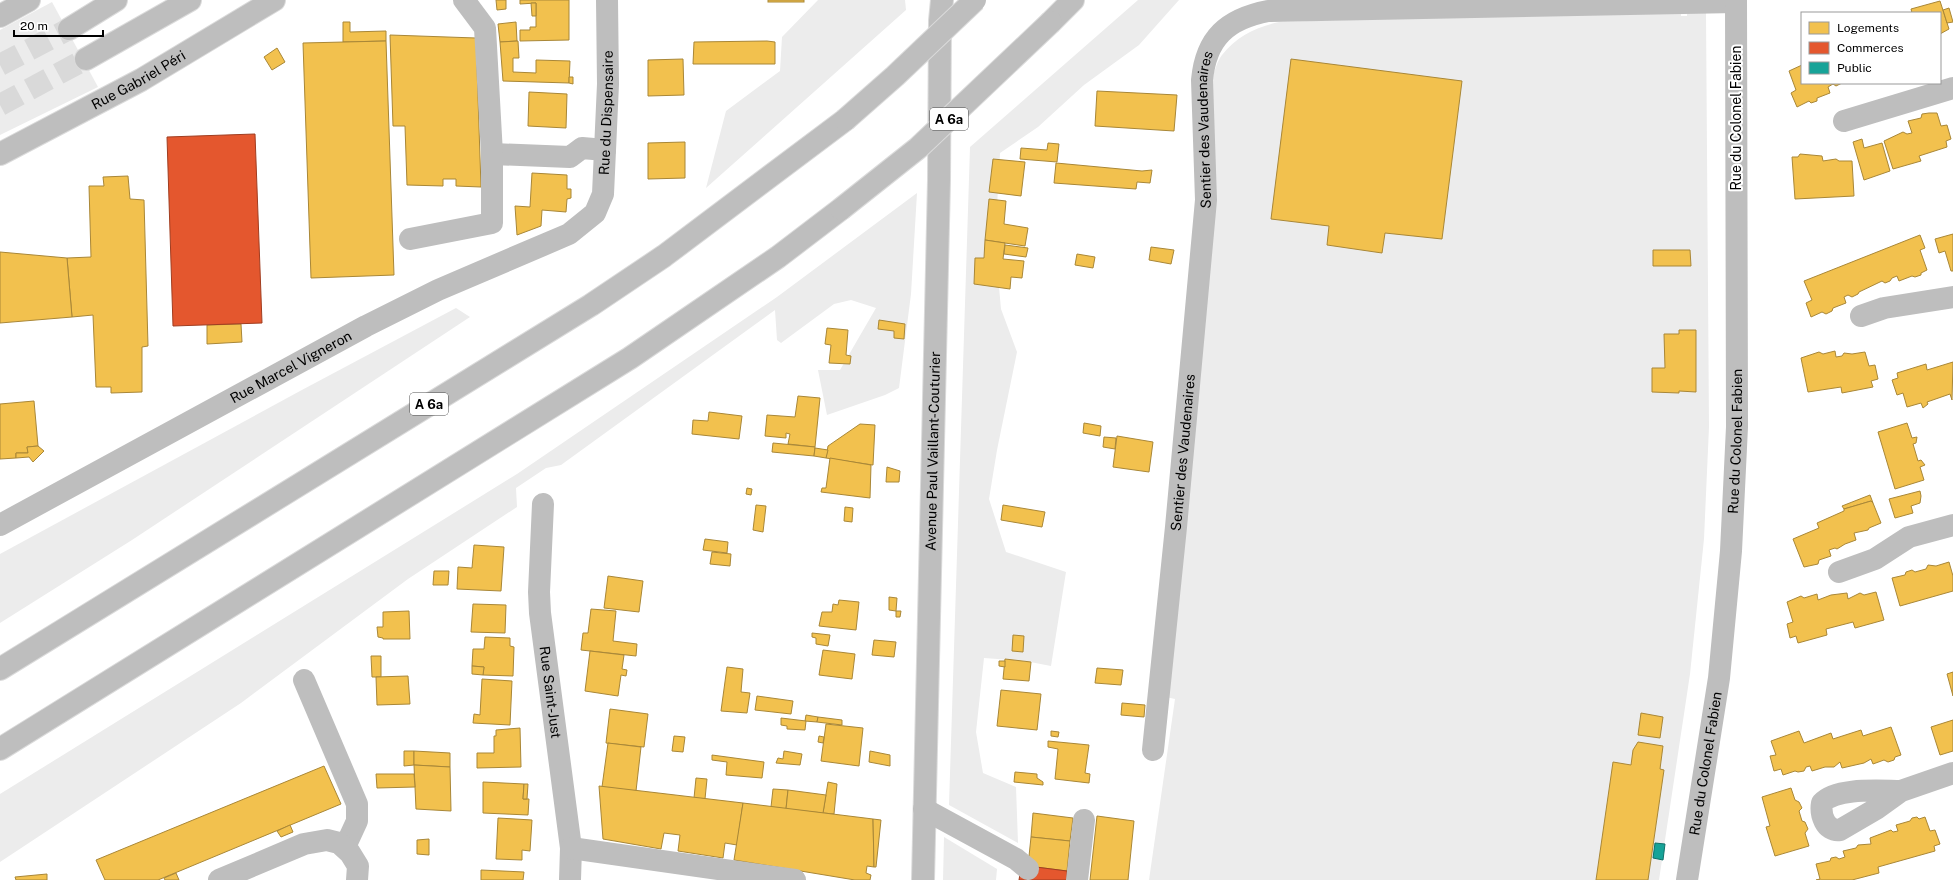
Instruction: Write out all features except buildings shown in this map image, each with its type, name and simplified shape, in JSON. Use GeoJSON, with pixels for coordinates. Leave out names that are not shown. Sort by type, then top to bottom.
{"type":"FeatureCollection","features":[{"type":"Feature","properties":{"kind":"main road"},"geometry":{"type":"LineString","coordinates":[[0,16],[29,0]]}},
{"type":"Feature","properties":{"kind":"main road"},"geometry":{"type":"LineString","coordinates":[[69,29],[116,0]]}},
{"type":"Feature","properties":{"kind":"main road"},"geometry":{"type":"LineString","coordinates":[[86,59],[190,0]]}},
{"type":"Feature","properties":{"kind":"main road","name":"Rue Gabriel Péri"},"geometry":{"type":"LineString","coordinates":[[0,154],[141,80],[274,0]]}},
{"type":"Feature","properties":{"kind":"main road"},"geometry":{"type":"LineString","coordinates":[[410,239],[492,223],[492,154],[485,28],[464,0]]}},
{"type":"Feature","properties":{"kind":"main road","name":"Rue du Dispensaire"},"geometry":{"type":"LineString","coordinates":[[588,220],[595,213],[603,194],[608,84],[607,0]]}},
{"type":"Feature","properties":{"kind":"main road","name":"Avenue Paul Vaillant-Couturier"},"geometry":{"type":"LineString","coordinates":[[937,0],[940,21]]}},
{"type":"Feature","properties":{"kind":"main road","name":"Avenue Paul Vaillant-Couturier"},"geometry":{"type":"LineString","coordinates":[[922,880],[939,180],[940,21],[942,0]]}},
{"type":"Feature","properties":{"kind":"main road","name":"A 6a"},"geometry":{"type":"LineString","coordinates":[[0,669],[591,305],[664,256],[845,120],[896,76],[975,0]]}},
{"type":"Feature","properties":{"kind":"main road","name":"A 6a"},"geometry":{"type":"LineString","coordinates":[[0,749],[630,358],[778,257],[918,148],[1073,0]]}},
{"type":"Feature","properties":{"kind":"main road","name":"Sentier des Vaudenaires"},"geometry":{"type":"LineString","coordinates":[[1153,750],[1176,527],[1206,200],[1202,80],[1203,65],[1215,39],[1223,30],[1234,22],[1248,15],[1268,11],[1736,1]]}},
{"type":"Feature","properties":{"kind":"main road","name":"Rue du Colonel Fabien"},"geometry":{"type":"LineString","coordinates":[[1687,880],[1719,678],[1731,551],[1737,427],[1736,1]]}},
{"type":"Feature","properties":{"kind":"main road"},"geometry":{"type":"LineString","coordinates":[[1844,121],[1953,88]]}},
{"type":"Feature","properties":{"kind":"main road"},"geometry":{"type":"LineString","coordinates":[[492,154],[570,157],[582,148],[605,150]]}},
{"type":"Feature","properties":{"kind":"main road","name":"Rue Marcel Vigneron"},"geometry":{"type":"LineString","coordinates":[[0,525],[366,326],[438,290],[569,234],[588,220]]}},
{"type":"Feature","properties":{"kind":"main road"},"geometry":{"type":"LineString","coordinates":[[1861,316],[1884,308],[1953,297]]}},
{"type":"Feature","properties":{"kind":"main road","name":"Rue Saint-Just"},"geometry":{"type":"LineString","coordinates":[[543,504],[539,592],[540,613],[571,848],[570,880]]}},
{"type":"Feature","properties":{"kind":"main road"},"geometry":{"type":"LineString","coordinates":[[1839,572],[1875,559],[1909,537],[1953,525]]}},
{"type":"Feature","properties":{"kind":"main road"},"geometry":{"type":"LineString","coordinates":[[304,680],[357,804],[359,812],[357,821],[345,847]]}},
{"type":"Feature","properties":{"kind":"main road"},"geometry":{"type":"LineString","coordinates":[[1901,791],[1953,773]]}},
{"type":"Feature","properties":{"kind":"main road"},"geometry":{"type":"LineString","coordinates":[[924,809],[1016,859],[1028,869]]}},
{"type":"Feature","properties":{"kind":"main road"},"geometry":{"type":"LineString","coordinates":[[1077,880],[1084,820]]}},
{"type":"Feature","properties":{"kind":"main road"},"geometry":{"type":"LineString","coordinates":[[219,880],[313,842],[334,841],[345,847],[358,866],[358,880]]}},
{"type":"Feature","properties":{"kind":"main road"},"geometry":{"type":"LineString","coordinates":[[571,848],[795,880]]}},
{"type":"Feature","properties":{"kind":"shaded area"},"geometry":{"type":"Polygon","coordinates":[[[818,0],[905,0],[906,10],[706,188],[726,111],[780,71],[782,37],[818,0]]]}},
{"type":"Feature","properties":{"kind":"shaded area"},"geometry":{"type":"Polygon","coordinates":[[[1138,0],[1179,0],[1139,45],[1084,85],[1038,127],[1000,153],[995,243],[1001,309],[1017,352],[997,450],[989,499],[1006,552],[1066,572],[1051,666],[1025,661],[984,658],[976,732],[983,773],[1016,787],[1018,843],[949,805],[970,147],[1138,0]]]}},
{"type":"Feature","properties":{"kind":"shaded area"},"geometry":{"type":"Polygon","coordinates":[[[52,2],[98,87],[0,135],[0,30],[52,2]]]}},
{"type":"Feature","properties":{"kind":"shaded area"},"geometry":{"type":"Polygon","coordinates":[[[1681,10],[1681,16],[1687,16],[1687,10],[1706,13],[1709,427],[1704,539],[1690,674],[1659,880],[1149,880],[1175,699],[1166,697],[1212,78],[1220,57],[1228,48],[1248,33],[1279,22],[1681,10]]]}},
{"type":"Feature","properties":{"kind":"shaded area"},"geometry":{"type":"Polygon","coordinates":[[[917,193],[911,294],[899,388],[885,395],[827,415],[818,370],[840,370],[876,308],[851,300],[834,304],[781,343],[777,340],[775,310],[561,465],[546,468],[516,488],[517,507],[408,579],[241,703],[0,862],[0,794],[517,474],[777,297],[917,193]]]}},
{"type":"Feature","properties":{"kind":"shaded area"},"geometry":{"type":"Polygon","coordinates":[[[456,308],[470,317],[132,540],[0,623],[0,554],[456,308]]]}},
{"type":"Feature","properties":{"kind":"shaded area"},"geometry":{"type":"Polygon","coordinates":[[[944,837],[997,869],[996,880],[943,880],[944,837]]]}},
{"type":"Feature","properties":{"kind":"tunnel"},"geometry":{"type":"LineString","coordinates":[[0,65],[69,29]]}},
{"type":"Feature","properties":{"kind":"tunnel"},"geometry":{"type":"LineString","coordinates":[[0,105],[86,59]]}}]}
